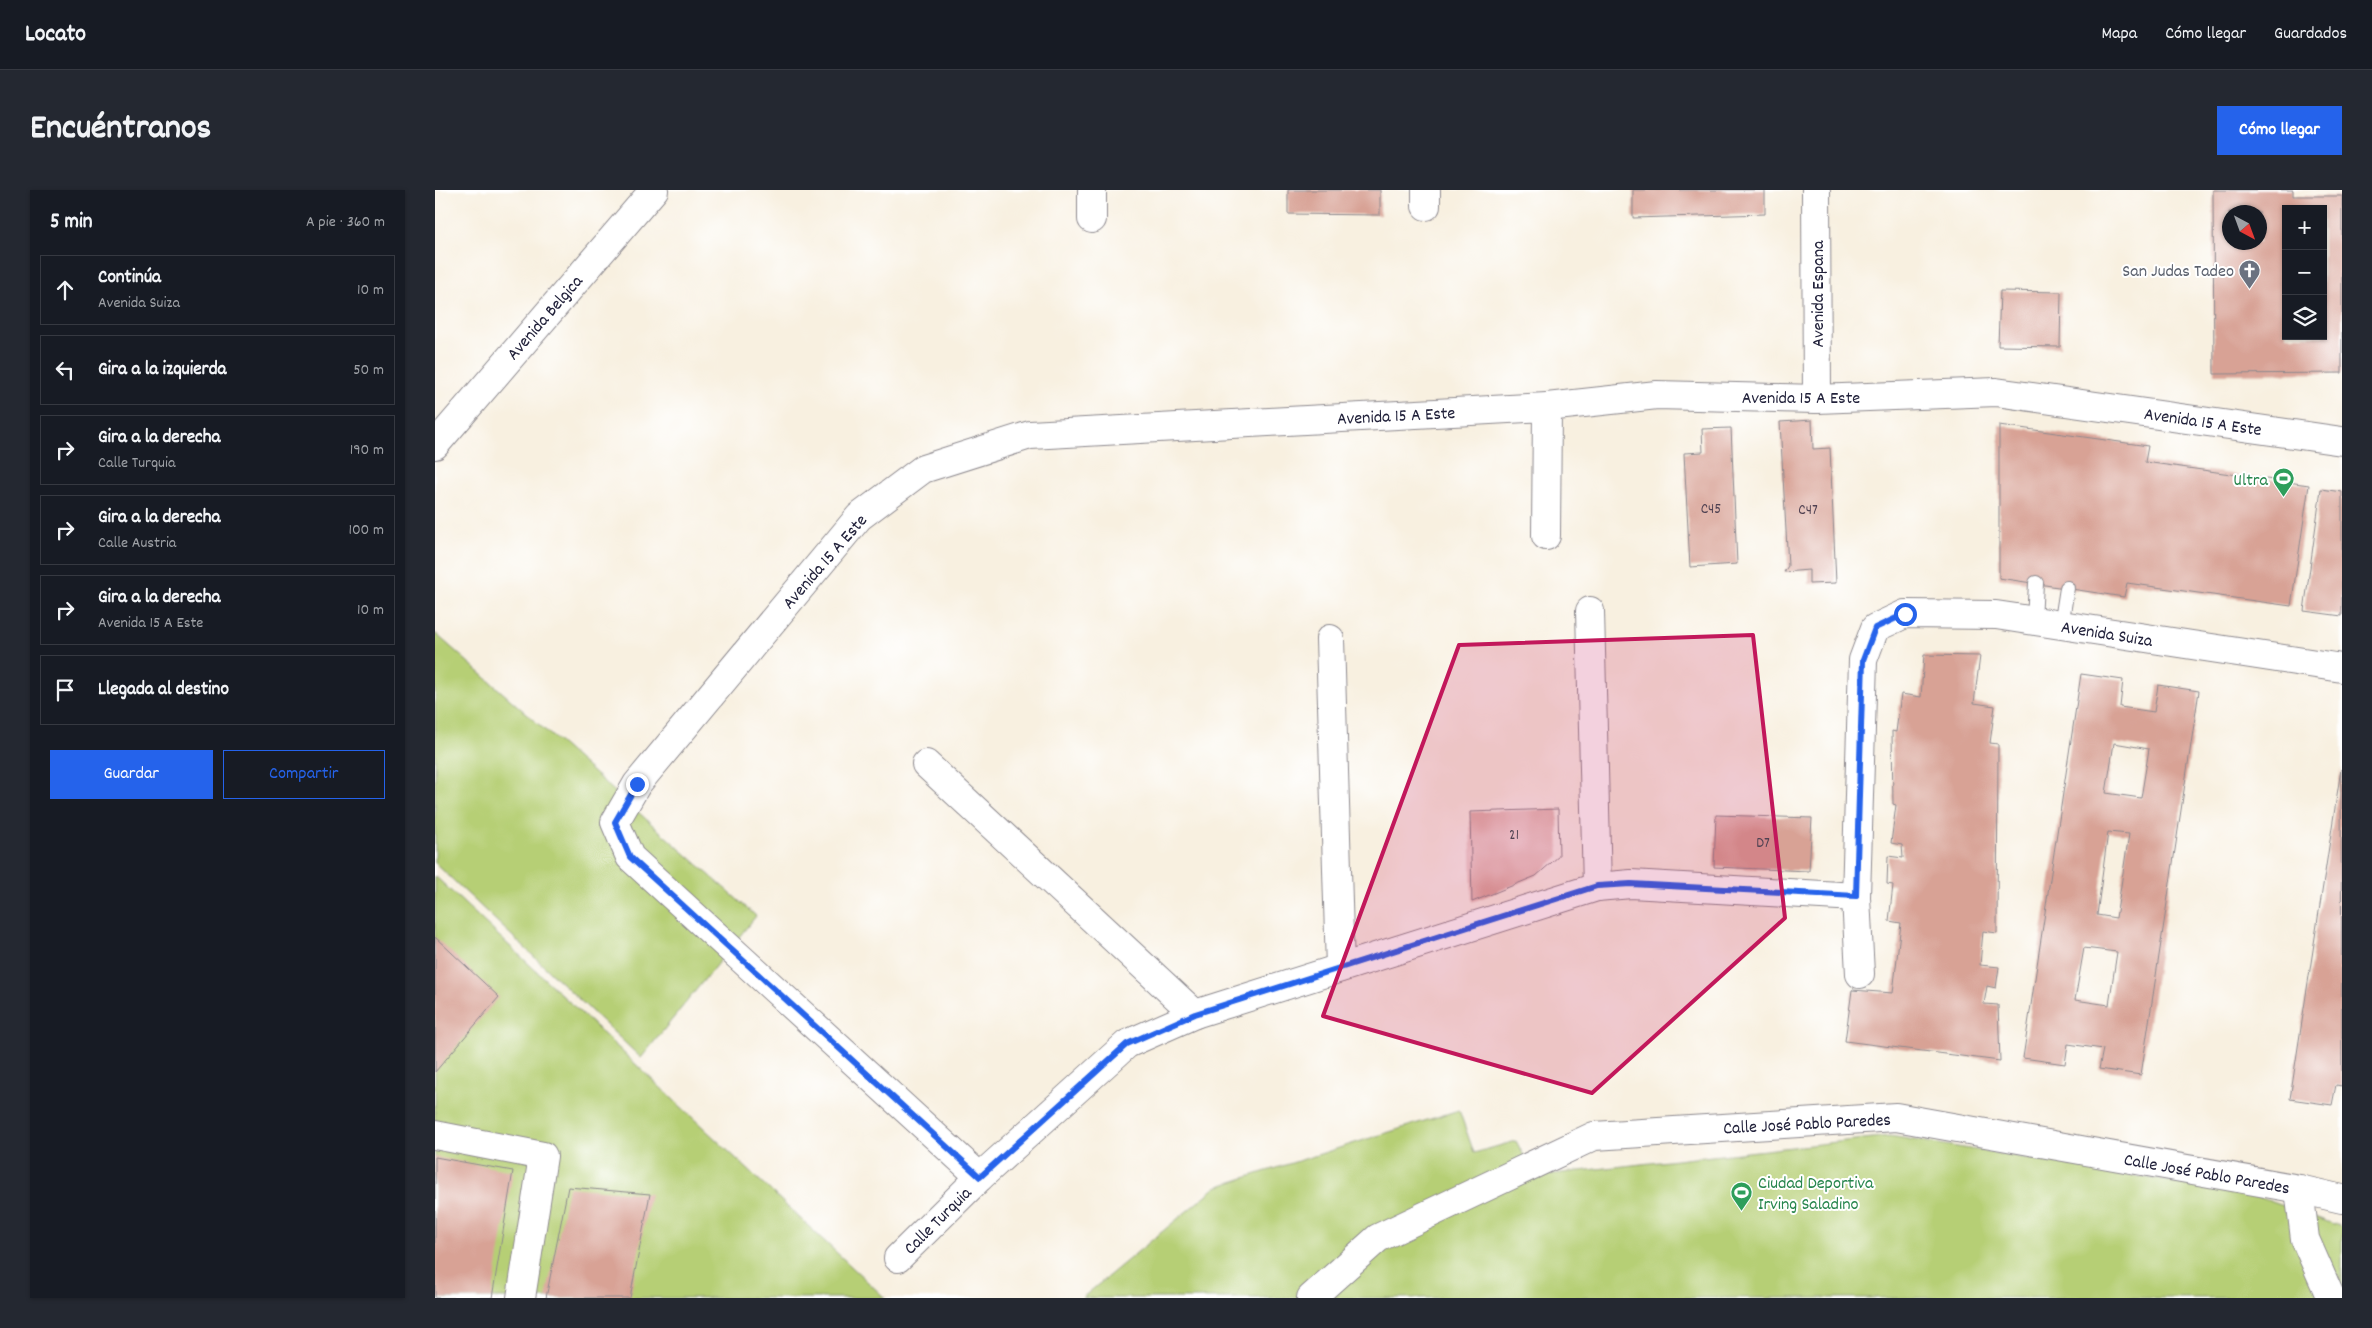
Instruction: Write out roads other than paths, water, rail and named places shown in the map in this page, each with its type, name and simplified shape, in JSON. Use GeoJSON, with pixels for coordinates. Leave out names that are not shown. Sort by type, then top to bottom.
{"type":"FeatureCollection","features":[{"type":"Feature","properties":{"kind":"street","name":"Avenida Belgica"},"geometry":{"type":"LineString","coordinates":[[435,445],[654,190]]}},
{"type":"Feature","properties":{"kind":"street"},"geometry":{"type":"LineString","coordinates":[[1091,190],[1092,219]]}},
{"type":"Feature","properties":{"kind":"street","name":"Avenida Espana"},"geometry":{"type":"LineString","coordinates":[[1816,190],[1817,399]]}},
{"type":"Feature","properties":{"kind":"street","name":"Avenida 15 A Este"},"geometry":{"type":"LineString","coordinates":[[980,1177],[630,857],[615,822],[637,784],[859,517],[923,469],[1029,434],[1547,407],[1657,395],[1817,399],[1995,392],[2342,441]]}},
{"type":"Feature","properties":{"kind":"street"},"geometry":{"type":"LineString","coordinates":[[1547,407],[1547,536]]}},
{"type":"Feature","properties":{"kind":"street"},"geometry":{"type":"LineString","coordinates":[[1590,612],[1597,886]]}},
{"type":"Feature","properties":{"kind":"street","name":"Avenida Suiza"},"geometry":{"type":"LineString","coordinates":[[1856,896],[1863,660],[1875,628],[1905,614],[1996,615],[2342,668]]}},
{"type":"Feature","properties":{"kind":"street"},"geometry":{"type":"LineString","coordinates":[[1331,639],[1340,968]]}},
{"type":"Feature","properties":{"kind":"street"},"geometry":{"type":"LineString","coordinates":[[926,764],[1195,1014]]}},
{"type":"Feature","properties":{"kind":"street","name":"Calle Turquia"},"geometry":{"type":"LineString","coordinates":[[898,1258],[980,1177],[1127,1044],[1195,1014],[1597,886],[1631,884],[1856,896]]}},
{"type":"Feature","properties":{"kind":"street"},"geometry":{"type":"LineString","coordinates":[[1856,896],[1860,974]]}},
{"type":"Feature","properties":{"kind":"street","name":"Calle José Pablo Paredes"},"geometry":{"type":"LineString","coordinates":[[1311,1298],[1378,1238],[1594,1136],[1896,1117],[2299,1189],[2342,1199]]}},
{"type":"Feature","properties":{"kind":"street"},"geometry":{"type":"LineString","coordinates":[[435,1135],[543,1156],[521,1298]]}},
{"type":"Feature","properties":{"kind":"street"},"geometry":{"type":"LineString","coordinates":[[2299,1189],[2305,1239],[2331,1298]]}},
{"type":"Feature","properties":{"kind":"lane"},"geometry":{"type":"LineString","coordinates":[[2034,621],[2036,583]]}},
{"type":"Feature","properties":{"kind":"lane"},"geometry":{"type":"LineString","coordinates":[[2061,626],[2067,588]]}},
{"type":"Feature","properties":{"kind":"place","name":"San Judas Tadeo"},"geometry":{"type":"Point","coordinates":[2250,289]}},
{"type":"Feature","properties":{"kind":"place","name":"Ultra"},"geometry":{"type":"Point","coordinates":[2284,498]}},
{"type":"Feature","properties":{"kind":"place","name":"Ciudad Deportiva Irving Saladino"},"geometry":{"type":"Point","coordinates":[1742,1211]}}]}
